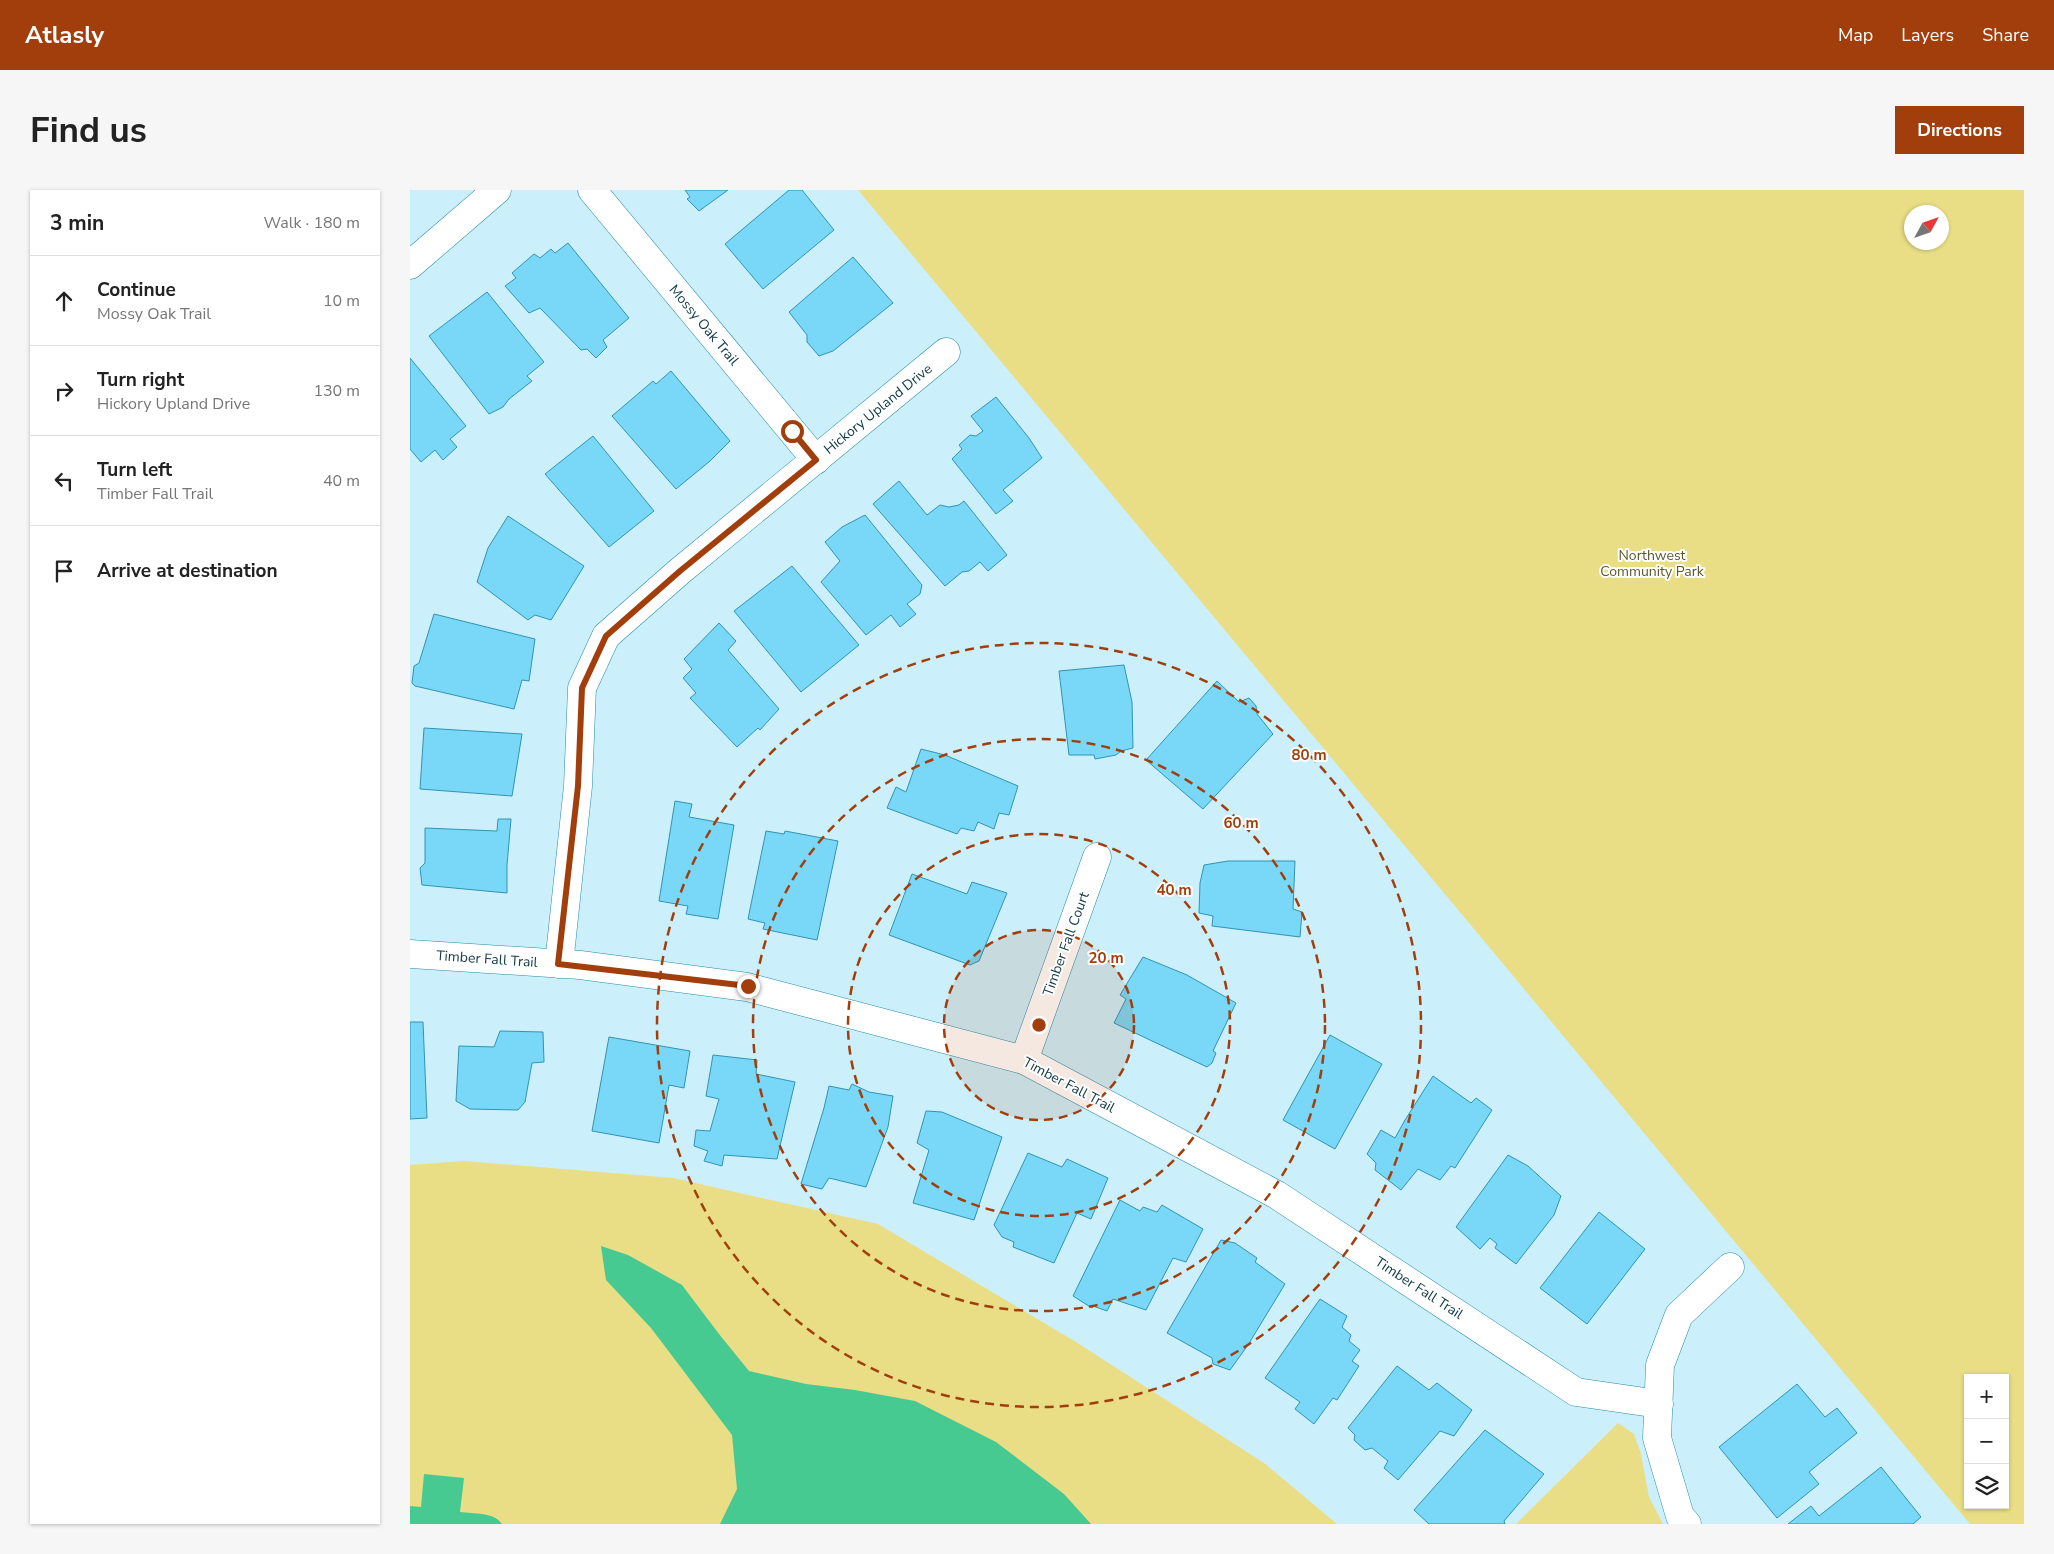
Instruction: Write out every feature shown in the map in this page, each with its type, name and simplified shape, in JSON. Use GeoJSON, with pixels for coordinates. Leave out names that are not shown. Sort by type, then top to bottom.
{"type":"FeatureCollection","features":[{"type":"Feature","properties":{"kind":"street"},"geometry":{"type":"LineString","coordinates":[[410,264],[497,190]]}},
{"type":"Feature","properties":{"kind":"street","name":"Mossy Oak Trail"},"geometry":{"type":"LineString","coordinates":[[592,190],[816,460]]}},
{"type":"Feature","properties":{"kind":"street","name":"Hickory Upland Drive"},"geometry":{"type":"LineString","coordinates":[[558,964],[578,786],[582,688],[606,636],[680,571],[946,352]]}},
{"type":"Feature","properties":{"kind":"street","name":"Timber Fall Court"},"geometry":{"type":"LineString","coordinates":[[1024,1060],[1097,857]]}},
{"type":"Feature","properties":{"kind":"street","name":"Timber Fall Trail"},"geometry":{"type":"LineString","coordinates":[[410,954],[558,964],[748,986],[1024,1060],[1277,1196],[1576,1392],[1659,1404]]}},
{"type":"Feature","properties":{"kind":"street"},"geometry":{"type":"LineString","coordinates":[[1687,1524],[1680,1516],[1657,1438],[1660,1365],[1679,1315],[1730,1267]]}},
{"type":"Feature","properties":{"kind":"green space","name":"Northwest Community Park"},"geometry":{"type":"Polygon","coordinates":[[[858,190],[2024,190],[2024,1524],[1970,1524],[858,190]]]}},
{"type":"Feature","properties":{"kind":"green space"},"geometry":{"type":"Polygon","coordinates":[[[464,1161],[673,1178],[878,1224],[1076,1342],[1264,1463],[1337,1524],[410,1524],[410,1165],[464,1161]]]}},
{"type":"Feature","properties":{"kind":"green space"},"geometry":{"type":"Polygon","coordinates":[[[1618,1423],[1634,1434],[1641,1454],[1649,1497],[1663,1524],[1516,1524],[1618,1423]]]}},
{"type":"Feature","properties":{"kind":"shaded area"},"geometry":{"type":"Polygon","coordinates":[[[601,1246],[628,1255],[682,1285],[749,1371],[806,1384],[855,1390],[915,1401],[996,1442],[1064,1494],[1091,1524],[720,1524],[737,1489],[732,1435],[651,1328],[606,1280],[601,1246]]]}},
{"type":"Feature","properties":{"kind":"shaded area"},"geometry":{"type":"Polygon","coordinates":[[[424,1474],[464,1478],[460,1512],[489,1515],[502,1524],[410,1524],[410,1506],[421,1507],[424,1474]]]}},
{"type":"Feature","properties":{"kind":"building"},"geometry":{"type":"Polygon","coordinates":[[[685,190],[728,190],[699,211],[687,199],[690,197],[685,190]]]}},
{"type":"Feature","properties":{"kind":"building"},"geometry":{"type":"Polygon","coordinates":[[[789,190],[802,190],[834,230],[763,289],[725,244],[789,190]]]}},
{"type":"Feature","properties":{"kind":"building"},"geometry":{"type":"Polygon","coordinates":[[[568,243],[629,318],[603,340],[607,347],[596,358],[587,349],[581,350],[540,308],[529,313],[505,286],[516,278],[512,273],[534,254],[540,258],[551,249],[555,253],[568,243]]]}},
{"type":"Feature","properties":{"kind":"building"},"geometry":{"type":"Polygon","coordinates":[[[853,257],[893,303],[833,351],[819,356],[807,342],[807,335],[789,312],[853,257]]]}},
{"type":"Feature","properties":{"kind":"building"},"geometry":{"type":"Polygon","coordinates":[[[487,292],[544,362],[527,376],[532,381],[509,399],[503,407],[489,414],[429,336],[487,292]]]}},
{"type":"Feature","properties":{"kind":"building"},"geometry":{"type":"Polygon","coordinates":[[[410,358],[466,426],[450,439],[457,447],[443,460],[435,450],[421,462],[410,449],[410,358]]]}},
{"type":"Feature","properties":{"kind":"building"},"geometry":{"type":"Polygon","coordinates":[[[671,371],[730,441],[710,461],[676,489],[612,416],[653,381],[656,384],[671,371]]]}},
{"type":"Feature","properties":{"kind":"building"},"geometry":{"type":"Polygon","coordinates":[[[996,397],[1029,438],[1042,458],[1003,490],[1013,501],[996,514],[952,459],[962,449],[959,445],[970,435],[976,436],[983,431],[971,416],[996,397]]]}},
{"type":"Feature","properties":{"kind":"building"},"geometry":{"type":"Polygon","coordinates":[[[593,436],[654,511],[609,547],[545,474],[593,436]]]}},
{"type":"Feature","properties":{"kind":"building"},"geometry":{"type":"Polygon","coordinates":[[[899,481],[927,515],[940,505],[949,507],[959,505],[964,501],[1007,555],[988,571],[980,562],[969,571],[962,572],[945,586],[873,504],[899,481]]]}},
{"type":"Feature","properties":{"kind":"building"},"geometry":{"type":"Polygon","coordinates":[[[865,515],[922,585],[920,594],[907,604],[916,614],[900,627],[891,615],[866,635],[821,582],[840,561],[825,542],[842,527],[865,515]]]}},
{"type":"Feature","properties":{"kind":"building"},"geometry":{"type":"Polygon","coordinates":[[[508,516],[584,566],[551,620],[535,615],[528,620],[477,582],[488,548],[508,516]]]}},
{"type":"Feature","properties":{"kind":"building"},"geometry":{"type":"Polygon","coordinates":[[[792,566],[859,645],[801,692],[734,611],[792,566]]]}},
{"type":"Feature","properties":{"kind":"building"},"geometry":{"type":"Polygon","coordinates":[[[434,614],[535,639],[529,681],[522,680],[514,709],[415,686],[412,683],[414,666],[419,663],[434,614]]]}},
{"type":"Feature","properties":{"kind":"building"},"geometry":{"type":"Polygon","coordinates":[[[719,623],[736,641],[728,650],[779,709],[760,730],[758,728],[737,747],[690,698],[696,693],[683,678],[692,669],[684,659],[719,623]]]}},
{"type":"Feature","properties":{"kind":"building"},"geometry":{"type":"Polygon","coordinates":[[[1124,665],[1132,702],[1133,748],[1121,751],[1116,755],[1095,759],[1094,755],[1069,755],[1059,671],[1124,665]]]}},
{"type":"Feature","properties":{"kind":"building"},"geometry":{"type":"Polygon","coordinates":[[[1217,681],[1239,702],[1249,698],[1256,706],[1257,714],[1273,734],[1203,809],[1146,760],[1217,681]]]}},
{"type":"Feature","properties":{"kind":"building"},"geometry":{"type":"Polygon","coordinates":[[[424,728],[522,734],[512,796],[420,789],[424,728]]]}},
{"type":"Feature","properties":{"kind":"building"},"geometry":{"type":"Polygon","coordinates":[[[921,749],[945,755],[1018,786],[1009,815],[999,813],[994,829],[978,822],[974,831],[961,828],[957,834],[887,808],[896,787],[906,792],[921,749]]]}},
{"type":"Feature","properties":{"kind":"building"},"geometry":{"type":"Polygon","coordinates":[[[675,801],[692,804],[689,817],[734,825],[718,919],[686,914],[688,906],[659,901],[675,801]]]}},
{"type":"Feature","properties":{"kind":"building"},"geometry":{"type":"Polygon","coordinates":[[[498,819],[511,819],[507,865],[507,893],[422,885],[420,868],[425,863],[425,828],[497,831],[498,819]]]}},
{"type":"Feature","properties":{"kind":"building"},"geometry":{"type":"Polygon","coordinates":[[[766,831],[784,834],[785,831],[838,841],[817,940],[763,929],[765,923],[748,919],[766,831]]]}},
{"type":"Feature","properties":{"kind":"building"},"geometry":{"type":"Polygon","coordinates":[[[1228,861],[1295,861],[1293,909],[1302,912],[1300,937],[1212,926],[1213,916],[1199,913],[1200,883],[1204,865],[1228,861]]]}},
{"type":"Feature","properties":{"kind":"building"},"geometry":{"type":"Polygon","coordinates":[[[912,874],[967,894],[972,882],[1007,893],[979,961],[970,965],[889,935],[912,874]]]}},
{"type":"Feature","properties":{"kind":"building"},"geometry":{"type":"Polygon","coordinates":[[[1143,957],[1187,975],[1236,1003],[1213,1051],[1216,1053],[1212,1063],[1207,1067],[1114,1023],[1126,999],[1120,995],[1143,957]]]}},
{"type":"Feature","properties":{"kind":"building"},"geometry":{"type":"Polygon","coordinates":[[[410,1022],[423,1022],[427,1118],[410,1119],[410,1022]]]}},
{"type":"Feature","properties":{"kind":"building"},"geometry":{"type":"Polygon","coordinates":[[[500,1031],[543,1032],[544,1062],[532,1063],[525,1102],[518,1110],[470,1109],[456,1101],[459,1046],[494,1047],[500,1031]]]}},
{"type":"Feature","properties":{"kind":"building"},"geometry":{"type":"Polygon","coordinates":[[[1330,1035],[1382,1064],[1335,1149],[1283,1120],[1330,1035]]]}},
{"type":"Feature","properties":{"kind":"building"},"geometry":{"type":"Polygon","coordinates":[[[609,1037],[690,1051],[684,1088],[669,1085],[659,1143],[592,1131],[609,1037]]]}},
{"type":"Feature","properties":{"kind":"building"},"geometry":{"type":"Polygon","coordinates":[[[713,1055],[757,1060],[756,1074],[795,1082],[777,1159],[724,1155],[722,1166],[704,1161],[708,1151],[694,1146],[696,1130],[710,1131],[719,1099],[706,1096],[713,1055]]]}},
{"type":"Feature","properties":{"kind":"building"},"geometry":{"type":"Polygon","coordinates":[[[1433,1076],[1471,1103],[1476,1098],[1492,1110],[1455,1168],[1451,1166],[1440,1180],[1418,1169],[1401,1190],[1375,1170],[1376,1163],[1367,1154],[1381,1130],[1395,1138],[1433,1076]]]}},
{"type":"Feature","properties":{"kind":"building"},"geometry":{"type":"Polygon","coordinates":[[[852,1084],[869,1092],[893,1096],[888,1127],[866,1187],[829,1178],[822,1189],[801,1184],[829,1086],[849,1090],[852,1084]]]}},
{"type":"Feature","properties":{"kind":"building"},"geometry":{"type":"Polygon","coordinates":[[[926,1111],[942,1112],[1002,1137],[974,1220],[913,1203],[929,1150],[917,1143],[926,1111]]]}},
{"type":"Feature","properties":{"kind":"building"},"geometry":{"type":"Polygon","coordinates":[[[1028,1153],[1062,1167],[1067,1159],[1108,1178],[1091,1219],[1077,1213],[1054,1263],[1013,1247],[1014,1242],[1002,1237],[994,1225],[1028,1153]]]}},
{"type":"Feature","properties":{"kind":"building"},"geometry":{"type":"Polygon","coordinates":[[[1508,1155],[1528,1166],[1561,1196],[1554,1215],[1516,1264],[1495,1248],[1497,1244],[1490,1238],[1480,1249],[1456,1227],[1508,1155]]]}},
{"type":"Feature","properties":{"kind":"building"},"geometry":{"type":"Polygon","coordinates":[[[1120,1200],[1140,1211],[1143,1207],[1157,1212],[1162,1205],[1203,1229],[1186,1262],[1173,1258],[1146,1310],[1113,1299],[1107,1311],[1093,1306],[1092,1308],[1073,1296],[1120,1200]]]}},
{"type":"Feature","properties":{"kind":"building"},"geometry":{"type":"Polygon","coordinates":[[[1599,1212],[1645,1249],[1587,1324],[1540,1288],[1599,1212]]]}},
{"type":"Feature","properties":{"kind":"building"},"geometry":{"type":"Polygon","coordinates":[[[1221,1240],[1235,1243],[1257,1258],[1255,1262],[1285,1284],[1248,1345],[1230,1370],[1213,1364],[1212,1358],[1167,1333],[1221,1240]]]}},
{"type":"Feature","properties":{"kind":"building"},"geometry":{"type":"Polygon","coordinates":[[[1320,1299],[1347,1316],[1342,1327],[1351,1335],[1349,1341],[1360,1350],[1352,1361],[1359,1366],[1337,1400],[1333,1398],[1314,1424],[1295,1409],[1300,1402],[1265,1378],[1320,1299]]]}},
{"type":"Feature","properties":{"kind":"building"},"geometry":{"type":"Polygon","coordinates":[[[1397,1366],[1429,1390],[1437,1383],[1472,1410],[1454,1436],[1440,1431],[1398,1480],[1384,1468],[1388,1461],[1372,1448],[1365,1450],[1354,1440],[1355,1435],[1348,1428],[1397,1366]]]}},
{"type":"Feature","properties":{"kind":"building"},"geometry":{"type":"Polygon","coordinates":[[[1797,1384],[1825,1417],[1837,1408],[1857,1433],[1809,1472],[1819,1484],[1777,1518],[1719,1447],[1797,1384]]]}},
{"type":"Feature","properties":{"kind":"building"},"geometry":{"type":"Polygon","coordinates":[[[1485,1430],[1544,1474],[1504,1521],[1505,1524],[1429,1524],[1414,1510],[1485,1430]]]}},
{"type":"Feature","properties":{"kind":"building"},"geometry":{"type":"Polygon","coordinates":[[[1881,1467],[1921,1517],[1913,1524],[1788,1524],[1811,1506],[1819,1516],[1881,1467]]]}},
{"type":"Feature","properties":{"kind":"route"},"geometry":{"type":"LineString","coordinates":[[748,986],[580,965],[558,964],[578,786],[582,688],[606,636],[680,571],[816,460],[792,431]]}}]}
